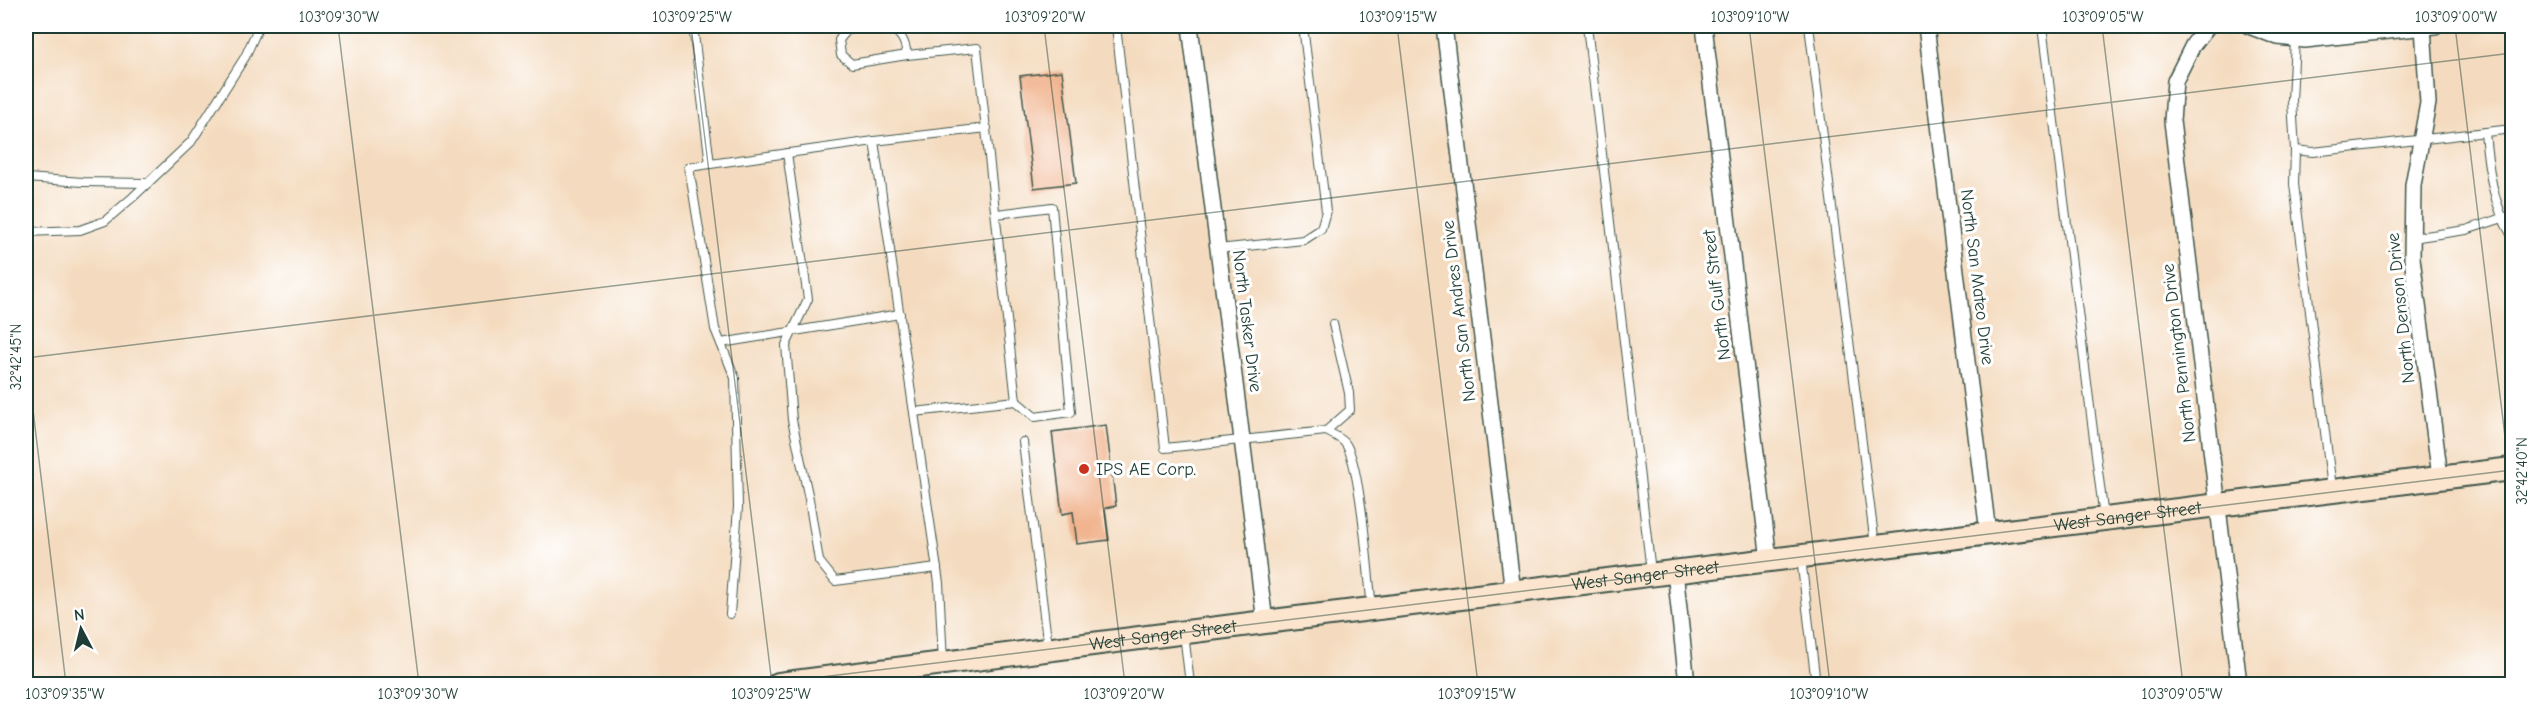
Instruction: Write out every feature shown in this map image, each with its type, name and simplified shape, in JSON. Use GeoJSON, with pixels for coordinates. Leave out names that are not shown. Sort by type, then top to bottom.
{"type":"FeatureCollection","features":[{"type":"Feature","properties":{"kind":"main road","name":"West Sanger Street"},"geometry":{"type":"LineString","coordinates":[[779,684],[1651,574],[2512,469]]}},
{"type":"Feature","properties":{"kind":"street","name":"North Tasker Drive"},"geometry":{"type":"LineString","coordinates":[[1190,26],[1265,622]]}},
{"type":"Feature","properties":{"kind":"street","name":"North San Andres Drive"},"geometry":{"type":"LineString","coordinates":[[1444,26],[1513,592]]}},
{"type":"Feature","properties":{"kind":"street","name":"North Gulf Street"},"geometry":{"type":"LineString","coordinates":[[1704,26],[1769,560]]}},
{"type":"Feature","properties":{"kind":"street","name":"North San Mateo Drive"},"geometry":{"type":"LineString","coordinates":[[1926,26],[1988,533]]}},
{"type":"Feature","properties":{"kind":"street","name":"North Pennington Drive"},"geometry":{"type":"LineString","coordinates":[[2208,26],[2193,45],[2175,81],[2172,121],[2239,684]]}},
{"type":"Feature","properties":{"kind":"street"},"geometry":{"type":"LineString","coordinates":[[2249,26],[2278,37],[2305,40],[2429,26]]}},
{"type":"Feature","properties":{"kind":"street","name":"North Denson Drive"},"geometry":{"type":"LineString","coordinates":[[2429,26],[2428,103],[2413,185],[2412,258],[2440,477]]}},
{"type":"Feature","properties":{"kind":"street"},"geometry":{"type":"LineString","coordinates":[[1675,572],[1687,684]]}},
{"type":"Feature","properties":{"kind":"lane"},"geometry":{"type":"LineString","coordinates":[[26,232],[80,230],[105,221],[148,183],[191,142],[245,57],[259,26]]}},
{"type":"Feature","properties":{"kind":"lane"},"geometry":{"type":"LineString","coordinates":[[693,26],[710,164]]}},
{"type":"Feature","properties":{"kind":"lane"},"geometry":{"type":"LineString","coordinates":[[869,26],[848,29],[839,40],[841,55],[852,64],[907,55],[977,48],[1016,401],[1035,417],[1071,412],[1052,207],[997,214]]}},
{"type":"Feature","properties":{"kind":"lane"},"geometry":{"type":"LineString","coordinates":[[888,26],[899,33],[906,42],[907,55]]}},
{"type":"Feature","properties":{"kind":"lane"},"geometry":{"type":"LineString","coordinates":[[1116,26],[1165,448],[1326,431],[1344,441],[1350,452],[1359,494],[1372,609]]}},
{"type":"Feature","properties":{"kind":"lane"},"geometry":{"type":"LineString","coordinates":[[1218,249],[1304,240],[1321,230],[1326,211],[1303,26]]}},
{"type":"Feature","properties":{"kind":"lane"},"geometry":{"type":"LineString","coordinates":[[1587,26],[1651,574]]}},
{"type":"Feature","properties":{"kind":"lane"},"geometry":{"type":"LineString","coordinates":[[1809,26],[1875,547]]}},
{"type":"Feature","properties":{"kind":"lane"},"geometry":{"type":"LineString","coordinates":[[2042,26],[2104,519]]}},
{"type":"Feature","properties":{"kind":"lane"},"geometry":{"type":"LineString","coordinates":[[2295,39],[2292,101],[2295,150],[2294,184],[2332,491]]}},
{"type":"Feature","properties":{"kind":"lane"},"geometry":{"type":"LineString","coordinates":[[730,614],[738,507],[735,378],[715,329],[689,167],[987,128]]}},
{"type":"Feature","properties":{"kind":"lane"},"geometry":{"type":"LineString","coordinates":[[2295,150],[2313,152],[2512,129]]}},
{"type":"Feature","properties":{"kind":"lane"},"geometry":{"type":"LineString","coordinates":[[2485,132],[2488,168],[2503,218],[2512,236]]}},
{"type":"Feature","properties":{"kind":"lane"},"geometry":{"type":"LineString","coordinates":[[874,141],[937,568],[943,663]]}},
{"type":"Feature","properties":{"kind":"lane"},"geometry":{"type":"LineString","coordinates":[[787,153],[808,299],[786,345],[792,420],[809,499],[819,561],[835,581],[937,568]]}},
{"type":"Feature","properties":{"kind":"lane"},"geometry":{"type":"LineString","coordinates":[[26,178],[83,183],[148,183]]}},
{"type":"Feature","properties":{"kind":"lane"},"geometry":{"type":"LineString","coordinates":[[2412,238],[2466,230],[2512,215]]}},
{"type":"Feature","properties":{"kind":"lane"},"geometry":{"type":"LineString","coordinates":[[721,343],[900,314]]}},
{"type":"Feature","properties":{"kind":"lane"},"geometry":{"type":"LineString","coordinates":[[1326,431],[1350,410],[1349,393],[1333,324]]}},
{"type":"Feature","properties":{"kind":"lane"},"geometry":{"type":"LineString","coordinates":[[914,412],[1016,401]]}},
{"type":"Feature","properties":{"kind":"lane"},"geometry":{"type":"LineString","coordinates":[[1023,442],[1048,650]]}},
{"type":"Feature","properties":{"kind":"lane"},"geometry":{"type":"LineString","coordinates":[[1800,556],[1816,684]]}},
{"type":"Feature","properties":{"kind":"lane"},"geometry":{"type":"LineString","coordinates":[[1184,632],[1190,684]]}},
{"type":"Feature","properties":{"kind":"building"},"geometry":{"type":"Polygon","coordinates":[[[1062,71],[1076,183],[1034,188],[1020,76],[1062,71]]]}},
{"type":"Feature","properties":{"kind":"building","name":"IPS AE Corp."},"geometry":{"type":"Polygon","coordinates":[[[1106,425],[1116,506],[1105,508],[1109,540],[1077,544],[1073,512],[1062,514],[1052,432],[1106,425]]]}},
{"type":"Feature","properties":{"kind":"place","name":"IPS AE Corp."},"geometry":{"type":"Point","coordinates":[1084,469]}}]}
